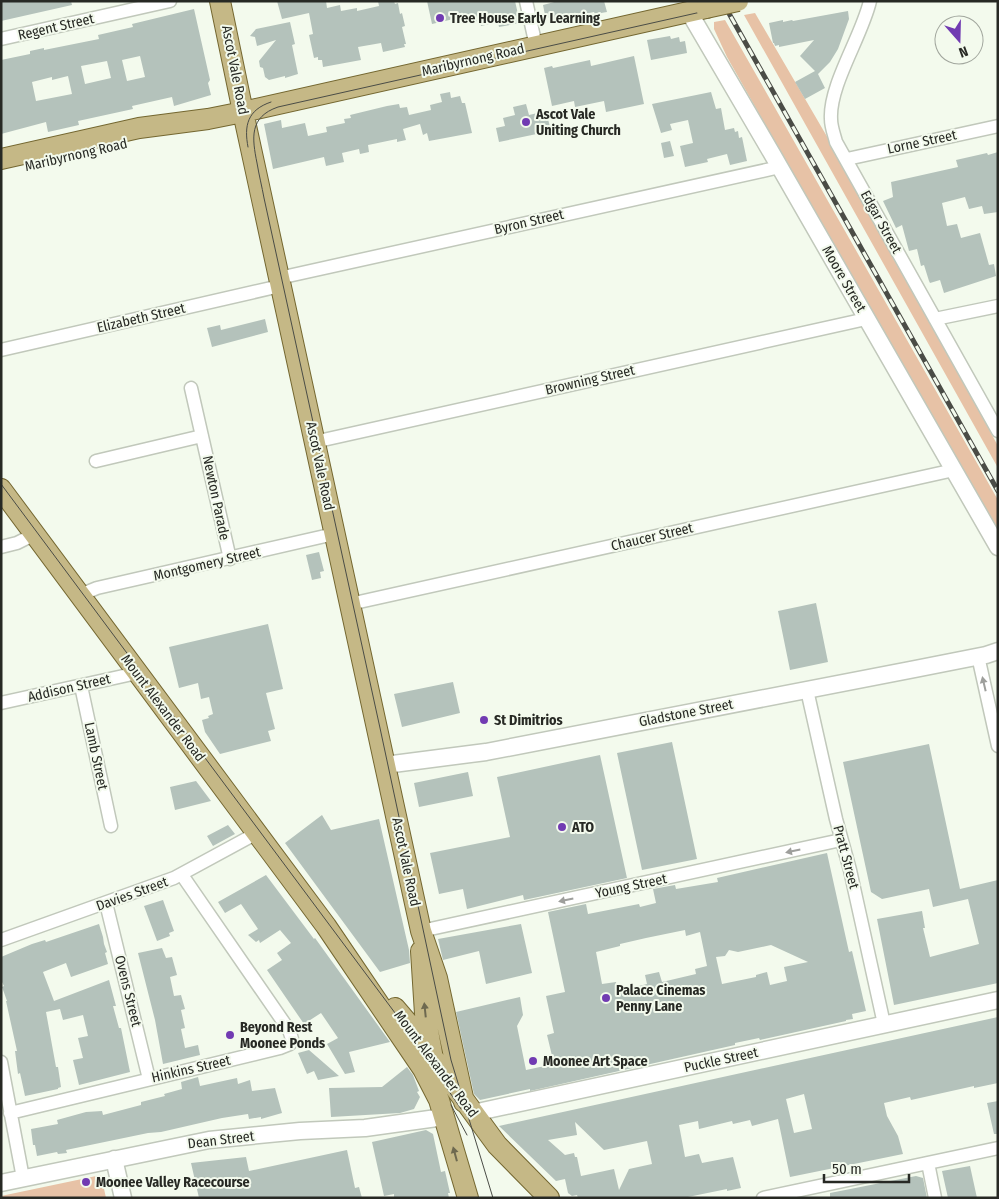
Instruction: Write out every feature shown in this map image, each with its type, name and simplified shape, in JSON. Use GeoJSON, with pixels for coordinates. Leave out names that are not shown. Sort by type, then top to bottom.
{"type":"FeatureCollection","features":[{"type":"Feature","properties":{"kind":"main road","name":"Ascot Vale Road"},"geometry":{"type":"LineString","coordinates":[[220,1],[242,112],[421,931],[437,978],[468,1108]]}},
{"type":"Feature","properties":{"kind":"main road","name":"Maribyrnong Road"},"geometry":{"type":"LineString","coordinates":[[1,159],[139,128],[208,119],[242,112],[738,1]]}},
{"type":"Feature","properties":{"kind":"main road","name":"Maribyrnong Road"},"geometry":{"type":"LineString","coordinates":[[1,171],[142,140],[208,119]]}},
{"type":"Feature","properties":{"kind":"main road","name":"Mount Alexander Road"},"geometry":{"type":"LineString","coordinates":[[1,489],[326,926],[426,1074],[436,1092],[467,1196]]}},
{"type":"Feature","properties":{"kind":"main road","name":"Mount Alexander Road"},"geometry":{"type":"LineString","coordinates":[[326,926],[407,1022],[468,1108],[504,1153],[549,1198]]}},
{"type":"Feature","properties":{"kind":"main road","name":"Ascot Vale Road"},"geometry":{"type":"LineString","coordinates":[[421,931],[424,996],[432,1057],[443,1113]]}},
{"type":"Feature","properties":{"kind":"main road","name":"Puckle Street"},"geometry":{"type":"LineString","coordinates":[[443,1113],[468,1108]]}},
{"type":"Feature","properties":{"kind":"street","name":"Regent Street"},"geometry":{"type":"LineString","coordinates":[[1,39],[170,1]]}},
{"type":"Feature","properties":{"kind":"street"},"geometry":{"type":"LineString","coordinates":[[526,1],[536,46]]}},
{"type":"Feature","properties":{"kind":"street","name":"Edgar Street"},"geometry":{"type":"LineString","coordinates":[[870,1],[832,105],[832,128],[836,142],[998,431]]}},
{"type":"Feature","properties":{"kind":"street","name":"Moore Street"},"geometry":{"type":"LineString","coordinates":[[697,10],[780,166],[998,547]]}},
{"type":"Feature","properties":{"kind":"street","name":"Lorne Street"},"geometry":{"type":"LineString","coordinates":[[847,159],[998,126]]}},
{"type":"Feature","properties":{"kind":"street","name":"Byron Street"},"geometry":{"type":"LineString","coordinates":[[280,282],[780,166]]}},
{"type":"Feature","properties":{"kind":"street","name":"Elizabeth Street"},"geometry":{"type":"LineString","coordinates":[[1,350],[280,282]]}},
{"type":"Feature","properties":{"kind":"street"},"geometry":{"type":"LineString","coordinates":[[935,320],[998,306]]}},
{"type":"Feature","properties":{"kind":"street","name":"Browning Street"},"geometry":{"type":"LineString","coordinates":[[314,442],[866,319]]}},
{"type":"Feature","properties":{"kind":"street","name":"Newton Parade"},"geometry":{"type":"LineString","coordinates":[[192,388],[230,559]]}},
{"type":"Feature","properties":{"kind":"street","name":"Newton Parade"},"geometry":{"type":"LineString","coordinates":[[96,461],[202,436]]}},
{"type":"Feature","properties":{"kind":"street","name":"Chaucer Street"},"geometry":{"type":"LineString","coordinates":[[350,604],[954,470]]}},
{"type":"Feature","properties":{"kind":"street"},"geometry":{"type":"LineString","coordinates":[[1,547],[17,543],[35,534]]}},
{"type":"Feature","properties":{"kind":"street","name":"Montgomery Street"},"geometry":{"type":"LineString","coordinates":[[80,595],[98,588],[334,534]]}},
{"type":"Feature","properties":{"kind":"street"},"geometry":{"type":"LineString","coordinates":[[990,655],[998,746]]}},
{"type":"Feature","properties":{"kind":"street","name":"Gladstone Street"},"geometry":{"type":"LineString","coordinates":[[385,765],[486,752],[990,655]]}},
{"type":"Feature","properties":{"kind":"street","name":"Addison Street"},"geometry":{"type":"LineString","coordinates":[[1,704],[137,673]]}},
{"type":"Feature","properties":{"kind":"street","name":"Lamb Street"},"geometry":{"type":"LineString","coordinates":[[81,686],[111,826]]}},
{"type":"Feature","properties":{"kind":"street","name":"Pratt Street"},"geometry":{"type":"LineString","coordinates":[[808,690],[884,1024]]}},
{"type":"Feature","properties":{"kind":"street","name":"Davies Street"},"geometry":{"type":"LineString","coordinates":[[1,940],[182,875],[257,833]]}},
{"type":"Feature","properties":{"kind":"street","name":"Young Street"},"geometry":{"type":"LineString","coordinates":[[421,931],[841,840]]}},
{"type":"Feature","properties":{"kind":"street","name":"Hinkins Street"},"geometry":{"type":"LineString","coordinates":[[10,1112],[280,1048],[290,1044],[292,1039],[289,1030],[182,875]]}},
{"type":"Feature","properties":{"kind":"street","name":"Ovens Street"},"geometry":{"type":"LineString","coordinates":[[106,903],[149,1079]]}},
{"type":"Feature","properties":{"kind":"street","name":"Puckle Street"},"geometry":{"type":"LineString","coordinates":[[468,1108],[998,1000]]}},
{"type":"Feature","properties":{"kind":"street"},"geometry":{"type":"LineString","coordinates":[[1,1062],[23,1178]]}},
{"type":"Feature","properties":{"kind":"street","name":"Dean Street"},"geometry":{"type":"LineString","coordinates":[[1,1183],[210,1140],[365,1128],[443,1113]]}},
{"type":"Feature","properties":{"kind":"street"},"geometry":{"type":"LineString","coordinates":[[763,1198],[998,1148]]}},
{"type":"Feature","properties":{"kind":"street"},"geometry":{"type":"LineString","coordinates":[[114,1159],[123,1198]]}},
{"type":"Feature","properties":{"kind":"street"},"geometry":{"type":"LineString","coordinates":[[928,1163],[935,1198]]}},
{"type":"Feature","properties":{"kind":"shaded area"},"geometry":{"type":"Polygon","coordinates":[[[755,13],[829,140],[998,446],[998,468],[744,15],[755,13]]]}},
{"type":"Feature","properties":{"kind":"shaded area"},"geometry":{"type":"Polygon","coordinates":[[[725,20],[998,500],[998,530],[916,392],[727,57],[714,29],[714,22],[725,20]]]}},
{"type":"Feature","properties":{"kind":"shaded area","name":"Moonee Valley Racecourse"},"geometry":{"type":"Polygon","coordinates":[[[101,1175],[106,1198],[1,1198],[1,1196],[101,1175]]]}},
{"type":"Feature","properties":{"kind":"building"},"geometry":{"type":"Polygon","coordinates":[[[1,1],[71,1],[72,5],[1,21],[1,1]]]}},
{"type":"Feature","properties":{"kind":"building"},"geometry":{"type":"Polygon","coordinates":[[[277,1],[326,1],[327,8],[340,5],[341,11],[357,8],[357,11],[379,6],[378,1],[394,1],[395,4],[398,3],[400,14],[402,13],[405,26],[402,27],[405,47],[383,52],[381,43],[358,47],[361,60],[323,67],[322,60],[318,60],[318,57],[314,58],[309,35],[313,34],[309,13],[282,19],[277,1]]]}},
{"type":"Feature","properties":{"kind":"building"},"geometry":{"type":"Polygon","coordinates":[[[427,1],[515,1],[520,23],[499,27],[498,22],[481,26],[480,21],[473,22],[471,15],[432,24],[427,1]]]}},
{"type":"Feature","properties":{"kind":"building"},"geometry":{"type":"Polygon","coordinates":[[[558,1],[604,1],[607,12],[595,14],[594,12],[553,21],[545,15],[543,5],[558,1]]]}},
{"type":"Feature","properties":{"kind":"building"},"geometry":{"type":"Polygon","coordinates":[[[194,9],[210,80],[208,83],[211,95],[174,106],[172,97],[132,106],[133,109],[78,121],[79,125],[48,132],[46,122],[1,134],[1,60],[30,54],[30,51],[44,48],[44,50],[99,39],[98,35],[133,27],[132,24],[194,9]],[[140,56],[122,60],[127,81],[145,77],[140,56]],[[107,61],[81,66],[85,84],[111,78],[107,61]],[[68,76],[52,80],[52,77],[32,82],[36,101],[72,94],[68,76]]]}},
{"type":"Feature","properties":{"kind":"building"},"geometry":{"type":"Polygon","coordinates":[[[848,11],[849,19],[838,49],[830,62],[818,74],[825,88],[805,99],[795,82],[815,71],[800,56],[814,40],[779,47],[779,45],[775,46],[769,23],[783,20],[783,22],[793,21],[848,11]]]}},
{"type":"Feature","properties":{"kind":"building"},"geometry":{"type":"Polygon","coordinates":[[[290,22],[295,44],[292,45],[298,74],[269,80],[265,77],[259,61],[276,40],[257,46],[255,37],[250,36],[256,29],[290,22]]]}},
{"type":"Feature","properties":{"kind":"building"},"geometry":{"type":"Polygon","coordinates":[[[670,36],[671,39],[679,37],[680,42],[685,41],[687,53],[651,60],[647,40],[670,36]]]}},
{"type":"Feature","properties":{"kind":"building"},"geometry":{"type":"Polygon","coordinates":[[[634,56],[644,104],[606,112],[604,101],[575,107],[574,101],[552,106],[544,68],[552,66],[553,68],[590,60],[591,66],[634,56]]]}},
{"type":"Feature","properties":{"kind":"building"},"geometry":{"type":"Polygon","coordinates":[[[450,92],[451,98],[460,96],[462,103],[465,103],[472,133],[429,141],[427,133],[423,135],[420,124],[403,129],[406,140],[397,142],[397,139],[368,145],[369,152],[360,154],[359,149],[342,153],[344,162],[326,166],[324,157],[273,169],[264,124],[281,120],[282,128],[305,123],[308,136],[327,132],[326,127],[345,123],[344,119],[351,118],[350,115],[387,106],[399,104],[400,108],[407,107],[409,115],[431,110],[430,105],[442,102],[440,94],[450,92]]]}},
{"type":"Feature","properties":{"kind":"building"},"geometry":{"type":"Polygon","coordinates":[[[711,92],[716,109],[721,108],[725,130],[734,128],[735,132],[738,131],[739,138],[742,137],[747,161],[730,165],[727,154],[707,159],[708,162],[685,167],[680,146],[693,143],[688,120],[670,124],[672,130],[661,133],[652,104],[711,92]]]}},
{"type":"Feature","properties":{"kind":"building","name":"Ascot Vale Uniting Church"},"geometry":{"type":"Polygon","coordinates":[[[526,104],[529,115],[546,111],[551,131],[499,142],[496,128],[505,126],[503,118],[515,115],[513,107],[526,104]]]}},
{"type":"Feature","properties":{"kind":"building"},"geometry":{"type":"Polygon","coordinates":[[[670,141],[674,156],[664,158],[661,143],[670,141]]]}},
{"type":"Feature","properties":{"kind":"building"},"geometry":{"type":"Polygon","coordinates":[[[998,152],[998,212],[984,214],[982,206],[969,209],[965,197],[942,203],[947,226],[957,224],[961,238],[980,233],[989,265],[994,264],[996,276],[944,293],[940,280],[930,283],[924,265],[921,266],[917,249],[909,251],[902,225],[896,228],[883,201],[893,197],[891,182],[958,167],[956,160],[998,152]]]}},
{"type":"Feature","properties":{"kind":"building"},"geometry":{"type":"Polygon","coordinates":[[[265,319],[268,332],[212,347],[207,328],[220,325],[221,330],[265,319]]]}},
{"type":"Feature","properties":{"kind":"building"},"geometry":{"type":"Polygon","coordinates":[[[319,552],[324,571],[320,572],[321,578],[312,580],[306,555],[319,552]]]}},
{"type":"Feature","properties":{"kind":"building"},"geometry":{"type":"Polygon","coordinates":[[[816,603],[828,662],[790,670],[778,611],[816,603]]]}},
{"type":"Feature","properties":{"kind":"building"},"geometry":{"type":"Polygon","coordinates":[[[268,624],[283,689],[266,693],[275,729],[268,731],[271,741],[220,754],[205,732],[202,720],[209,718],[208,716],[213,714],[209,697],[201,699],[198,683],[179,688],[169,647],[268,624]]]}},
{"type":"Feature","properties":{"kind":"building"},"geometry":{"type":"Polygon","coordinates":[[[453,682],[460,713],[402,727],[394,694],[453,682]]]}},
{"type":"Feature","properties":{"kind":"building"},"geometry":{"type":"Polygon","coordinates":[[[672,742],[697,859],[642,870],[617,753],[672,742]]]}},
{"type":"Feature","properties":{"kind":"building"},"geometry":{"type":"Polygon","coordinates":[[[929,744],[960,889],[998,880],[998,983],[894,1005],[877,919],[922,911],[925,928],[923,928],[930,957],[979,944],[968,899],[933,907],[929,889],[882,899],[871,892],[843,762],[929,744]]]}},
{"type":"Feature","properties":{"kind":"building","name":"ATO"},"geometry":{"type":"Polygon","coordinates":[[[600,755],[627,878],[524,900],[523,895],[467,909],[463,889],[439,894],[430,853],[510,837],[497,777],[600,755]]]}},
{"type":"Feature","properties":{"kind":"building"},"geometry":{"type":"Polygon","coordinates":[[[468,772],[473,796],[419,807],[414,783],[468,772]]]}},
{"type":"Feature","properties":{"kind":"building"},"geometry":{"type":"Polygon","coordinates":[[[196,781],[211,801],[175,810],[170,787],[196,781]]]}},
{"type":"Feature","properties":{"kind":"building"},"geometry":{"type":"Polygon","coordinates":[[[322,815],[331,830],[379,819],[409,950],[410,963],[380,972],[285,843],[322,815]]]}},
{"type":"Feature","properties":{"kind":"building"},"geometry":{"type":"Polygon","coordinates":[[[228,825],[235,834],[213,846],[207,836],[228,825]]]}},
{"type":"Feature","properties":{"kind":"building"},"geometry":{"type":"Polygon","coordinates":[[[827,853],[849,952],[852,951],[866,1011],[852,1014],[853,1019],[846,1021],[760,1040],[759,1038],[735,1043],[735,1045],[530,1091],[530,1089],[480,1100],[474,1094],[456,1012],[520,997],[523,1015],[517,1026],[526,1070],[554,1064],[547,1035],[554,1033],[546,996],[565,992],[548,912],[586,904],[588,914],[639,904],[640,907],[656,903],[653,889],[675,885],[676,889],[718,882],[717,878],[827,853]],[[685,930],[620,944],[620,946],[596,952],[602,984],[616,982],[618,991],[647,984],[645,975],[659,972],[662,982],[696,974],[695,969],[707,966],[700,932],[686,936],[685,930]],[[771,945],[738,952],[729,950],[725,956],[716,957],[722,984],[756,977],[756,975],[767,972],[770,985],[787,981],[784,967],[808,962],[771,945]]]}},
{"type":"Feature","properties":{"kind":"building"},"geometry":{"type":"Polygon","coordinates":[[[266,875],[315,938],[390,1042],[349,1052],[355,1072],[345,1074],[327,1044],[338,1038],[321,1013],[304,1024],[267,970],[282,960],[277,953],[291,943],[280,930],[260,943],[259,940],[256,942],[248,935],[258,929],[241,904],[225,913],[218,902],[266,875]]]}},
{"type":"Feature","properties":{"kind":"building"},"geometry":{"type":"Polygon","coordinates":[[[163,900],[174,931],[169,933],[170,936],[157,941],[144,906],[163,900]]]}},
{"type":"Feature","properties":{"kind":"building"},"geometry":{"type":"Polygon","coordinates":[[[99,924],[107,952],[105,953],[108,964],[71,977],[66,963],[43,972],[54,1001],[109,980],[116,1006],[113,1006],[119,1028],[121,1028],[130,1072],[79,1085],[73,1060],[83,1058],[78,1038],[88,1036],[83,1015],[63,1020],[60,1009],[46,1012],[61,1087],[25,1096],[20,1073],[18,1074],[15,1051],[17,1051],[7,1001],[2,987],[4,986],[1,980],[1,957],[32,944],[45,940],[46,942],[99,924]]]}},
{"type":"Feature","properties":{"kind":"building"},"geometry":{"type":"Polygon","coordinates":[[[521,924],[532,973],[486,984],[479,951],[443,960],[438,939],[521,924]]]}},
{"type":"Feature","properties":{"kind":"building"},"geometry":{"type":"Polygon","coordinates":[[[162,948],[166,958],[172,957],[177,975],[170,977],[174,996],[181,995],[185,1009],[181,1010],[185,1028],[181,1029],[185,1048],[198,1045],[200,1055],[163,1064],[155,1020],[138,953],[162,948]]]}},
{"type":"Feature","properties":{"kind":"building"},"geometry":{"type":"Polygon","coordinates":[[[998,1017],[998,1083],[974,1088],[974,1086],[911,1100],[910,1097],[884,1103],[887,1116],[898,1136],[903,1154],[790,1177],[778,1119],[752,1126],[750,1120],[733,1124],[732,1121],[699,1129],[698,1121],[679,1125],[685,1157],[699,1154],[702,1163],[733,1157],[741,1188],[683,1198],[578,1198],[577,1195],[572,1196],[568,1193],[565,1179],[556,1181],[499,1126],[998,1017]],[[804,1094],[786,1099],[794,1133],[812,1129],[804,1094]],[[575,1122],[577,1135],[548,1140],[565,1155],[574,1153],[575,1157],[577,1157],[581,1176],[614,1169],[619,1190],[629,1169],[652,1164],[647,1141],[604,1150],[575,1122]]]}},
{"type":"Feature","properties":{"kind":"building"},"geometry":{"type":"Polygon","coordinates":[[[309,1050],[339,1076],[318,1080],[314,1071],[307,1074],[298,1053],[309,1050]]]}},
{"type":"Feature","properties":{"kind":"building"},"geometry":{"type":"Polygon","coordinates":[[[407,1067],[413,1075],[420,1097],[414,1109],[400,1113],[331,1117],[329,1088],[382,1087],[407,1067]]]}},
{"type":"Feature","properties":{"kind":"building"},"geometry":{"type":"Polygon","coordinates":[[[198,1077],[200,1086],[237,1078],[238,1084],[250,1080],[252,1091],[275,1088],[282,1113],[261,1119],[261,1117],[249,1119],[248,1114],[222,1118],[66,1150],[67,1153],[58,1154],[57,1152],[37,1156],[35,1145],[33,1145],[31,1129],[58,1124],[57,1120],[86,1112],[102,1111],[103,1115],[141,1105],[141,1102],[165,1096],[164,1094],[182,1089],[181,1082],[198,1077]]]}},
{"type":"Feature","properties":{"kind":"building"},"geometry":{"type":"Polygon","coordinates":[[[998,1101],[998,1134],[994,1134],[987,1103],[998,1101]]]}},
{"type":"Feature","properties":{"kind":"building"},"geometry":{"type":"Polygon","coordinates":[[[426,1130],[433,1134],[441,1172],[445,1171],[450,1193],[448,1193],[449,1198],[394,1198],[394,1194],[384,1196],[372,1142],[426,1130]]]}},
{"type":"Feature","properties":{"kind":"building"},"geometry":{"type":"Polygon","coordinates":[[[347,1150],[355,1188],[359,1187],[362,1198],[199,1198],[191,1163],[246,1157],[249,1171],[347,1150]]]}},
{"type":"Feature","properties":{"kind":"building"},"geometry":{"type":"Polygon","coordinates":[[[970,1166],[977,1198],[948,1198],[942,1171],[970,1166]]]}},
{"type":"Feature","properties":{"kind":"building"},"geometry":{"type":"Polygon","coordinates":[[[916,1176],[923,1178],[927,1198],[830,1198],[830,1193],[916,1176]]]}},
{"type":"Feature","properties":{"kind":"tram line"},"geometry":{"type":"LineString","coordinates":[[493,1198],[451,1060],[264,198],[254,145],[255,129],[262,116],[278,107],[750,1]]}},
{"type":"Feature","properties":{"kind":"tram line"},"geometry":{"type":"LineString","coordinates":[[248,147],[247,126],[252,114],[263,105],[271,102]]}},
{"type":"Feature","properties":{"kind":"tram line"},"geometry":{"type":"LineString","coordinates":[[1,484],[404,1025],[461,1109]]}},
{"type":"Feature","properties":{"kind":"tram line"},"geometry":{"type":"LineString","coordinates":[[451,1105],[467,1135]]}},
{"type":"Feature","properties":{"kind":"railway"},"geometry":{"type":"LineString","coordinates":[[722,1],[998,491]]}},
{"type":"Feature","properties":{"kind":"place","name":"Tree House Early Learning"},"geometry":{"type":"Point","coordinates":[440,18]}},
{"type":"Feature","properties":{"kind":"place","name":"Ascot Vale Uniting Church"},"geometry":{"type":"Point","coordinates":[526,122]}},
{"type":"Feature","properties":{"kind":"place","name":"St Dimitrios"},"geometry":{"type":"Point","coordinates":[484,720]}},
{"type":"Feature","properties":{"kind":"place","name":"ATO"},"geometry":{"type":"Point","coordinates":[562,827]}},
{"type":"Feature","properties":{"kind":"place","name":"Palace Cinemas Penny Lane"},"geometry":{"type":"Point","coordinates":[606,998]}},
{"type":"Feature","properties":{"kind":"place","name":"Beyond Rest Moonee Ponds"},"geometry":{"type":"Point","coordinates":[230,1035]}},
{"type":"Feature","properties":{"kind":"place","name":"Moonee Art Space"},"geometry":{"type":"Point","coordinates":[533,1061]}},
{"type":"Feature","properties":{"kind":"place","name":"Moonee Valley Racecourse"},"geometry":{"type":"Point","coordinates":[86,1182]}}]}
